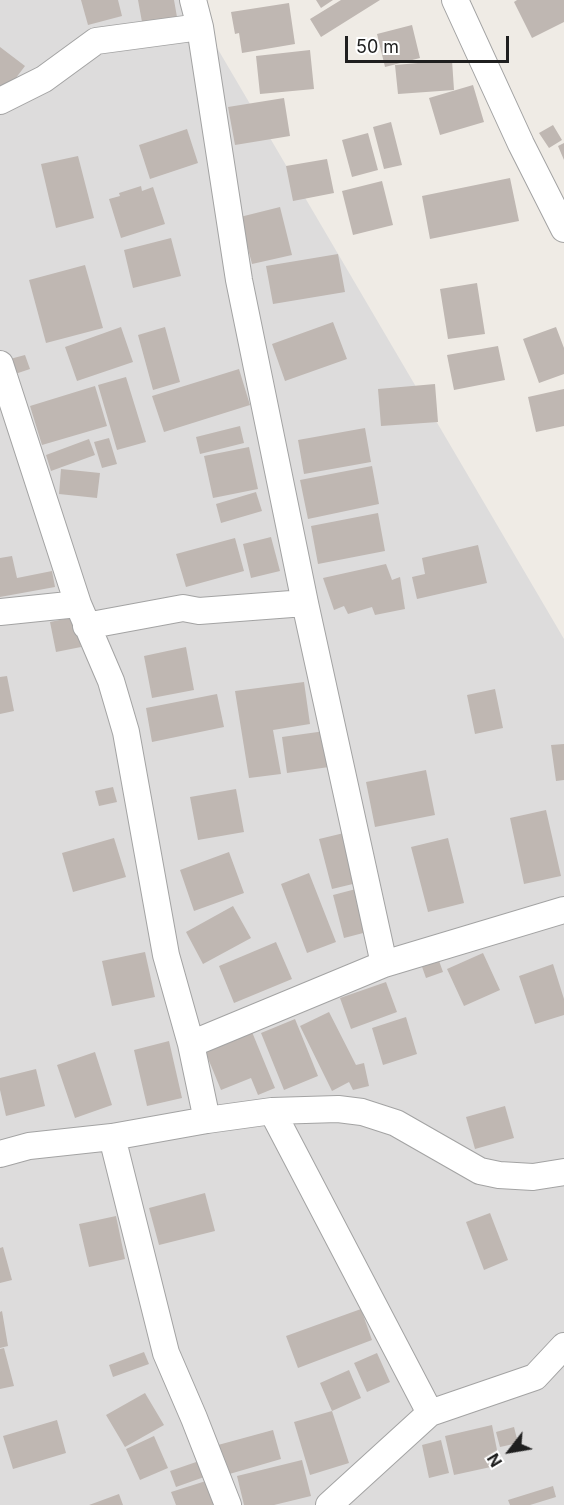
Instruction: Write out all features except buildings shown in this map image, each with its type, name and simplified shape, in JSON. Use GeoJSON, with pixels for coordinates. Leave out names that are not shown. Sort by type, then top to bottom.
{"type":"FeatureCollection","features":[{"type":"Feature","properties":{"kind":"street"},"geometry":{"type":"LineString","coordinates":[[193,0],[200,27],[239,280],[305,603],[384,964]]}},
{"type":"Feature","properties":{"kind":"street"},"geometry":{"type":"LineString","coordinates":[[455,0],[521,144],[564,229]]}},
{"type":"Feature","properties":{"kind":"street"},"geometry":{"type":"LineString","coordinates":[[0,100],[44,79],[96,41],[200,27]]}},
{"type":"Feature","properties":{"kind":"street"},"geometry":{"type":"LineString","coordinates":[[0,364],[82,615],[111,681],[126,732],[166,955],[191,1044],[207,1120]]}},
{"type":"Feature","properties":{"kind":"street"},"geometry":{"type":"LineString","coordinates":[[0,612],[82,615],[183,608],[199,611],[305,603]]}},
{"type":"Feature","properties":{"kind":"street"},"geometry":{"type":"LineString","coordinates":[[191,1044],[384,964],[564,910]]}},
{"type":"Feature","properties":{"kind":"street"},"geometry":{"type":"LineString","coordinates":[[0,1154],[29,1146],[112,1137],[272,1111],[338,1109],[362,1112],[396,1123],[480,1171],[499,1175],[533,1177],[564,1172]]}},
{"type":"Feature","properties":{"kind":"street"},"geometry":{"type":"LineString","coordinates":[[272,1111],[430,1413]]}},
{"type":"Feature","properties":{"kind":"street"},"geometry":{"type":"LineString","coordinates":[[112,1137],[165,1353],[194,1418],[228,1505]]}},
{"type":"Feature","properties":{"kind":"street"},"geometry":{"type":"LineString","coordinates":[[535,1377],[564,1346]]}},
{"type":"Feature","properties":{"kind":"street"},"geometry":{"type":"LineString","coordinates":[[329,1505],[430,1413],[555,1368],[564,1370]]}},
{"type":"Feature","properties":{"kind":"shaded area"},"geometry":{"type":"Polygon","coordinates":[[[0,0],[189,0],[564,639],[564,1505],[0,1505],[0,0]]]}}]}
